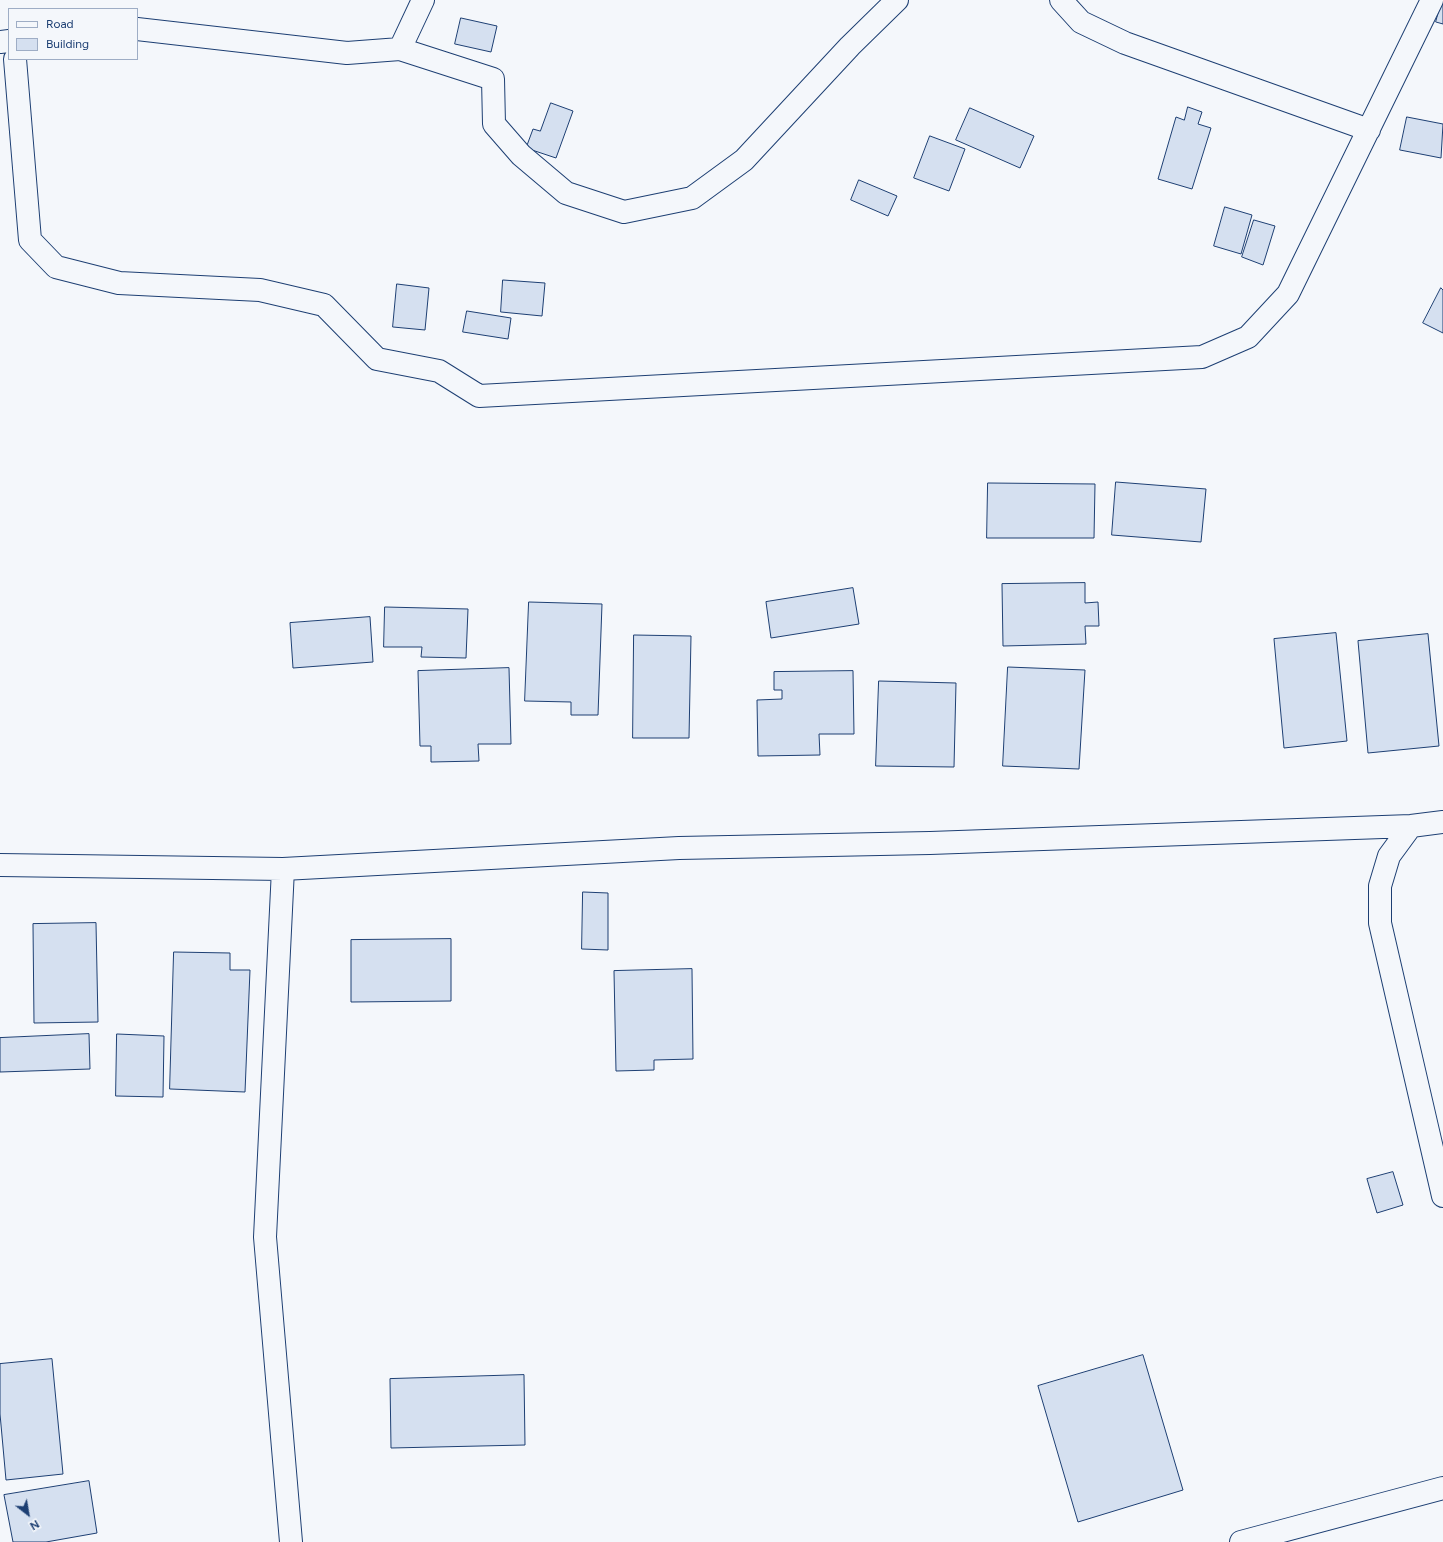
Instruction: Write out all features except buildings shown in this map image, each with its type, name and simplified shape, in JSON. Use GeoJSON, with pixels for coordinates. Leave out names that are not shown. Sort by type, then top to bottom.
{"type":"FeatureCollection","features":[{"type":"Feature","properties":{"kind":"street"},"geometry":{"type":"LineString","coordinates":[[400,49],[423,0]]}},
{"type":"Feature","properties":{"kind":"street"},"geometry":{"type":"LineString","coordinates":[[138,30],[346,53],[400,49],[493,79],[494,124],[521,155],[566,193],[624,212],[692,198],[744,160],[850,46],[897,0]]}},
{"type":"Feature","properties":{"kind":"street"},"geometry":{"type":"LineString","coordinates":[[1061,0],[1081,22],[1125,43],[1369,130]]}},
{"type":"Feature","properties":{"kind":"street"},"geometry":{"type":"LineString","coordinates":[[15,60],[30,240],[56,267],[119,283],[260,290],[324,305],[377,359],[439,371],[479,396],[1202,357],[1248,337],[1288,294],[1432,0]]}},
{"type":"Feature","properties":{"kind":"street"},"geometry":{"type":"LineString","coordinates":[[0,865],[283,869],[679,848],[930,843],[1411,826],[1443,822]]}},
{"type":"Feature","properties":{"kind":"street"},"geometry":{"type":"LineString","coordinates":[[1411,826],[1389,856],[1380,886],[1380,923],[1443,1196]]}},
{"type":"Feature","properties":{"kind":"street"},"geometry":{"type":"LineString","coordinates":[[283,869],[265,1237],[291,1542]]}},
{"type":"Feature","properties":{"kind":"street"},"geometry":{"type":"LineString","coordinates":[[1241,1542],[1443,1488]]}}]}
